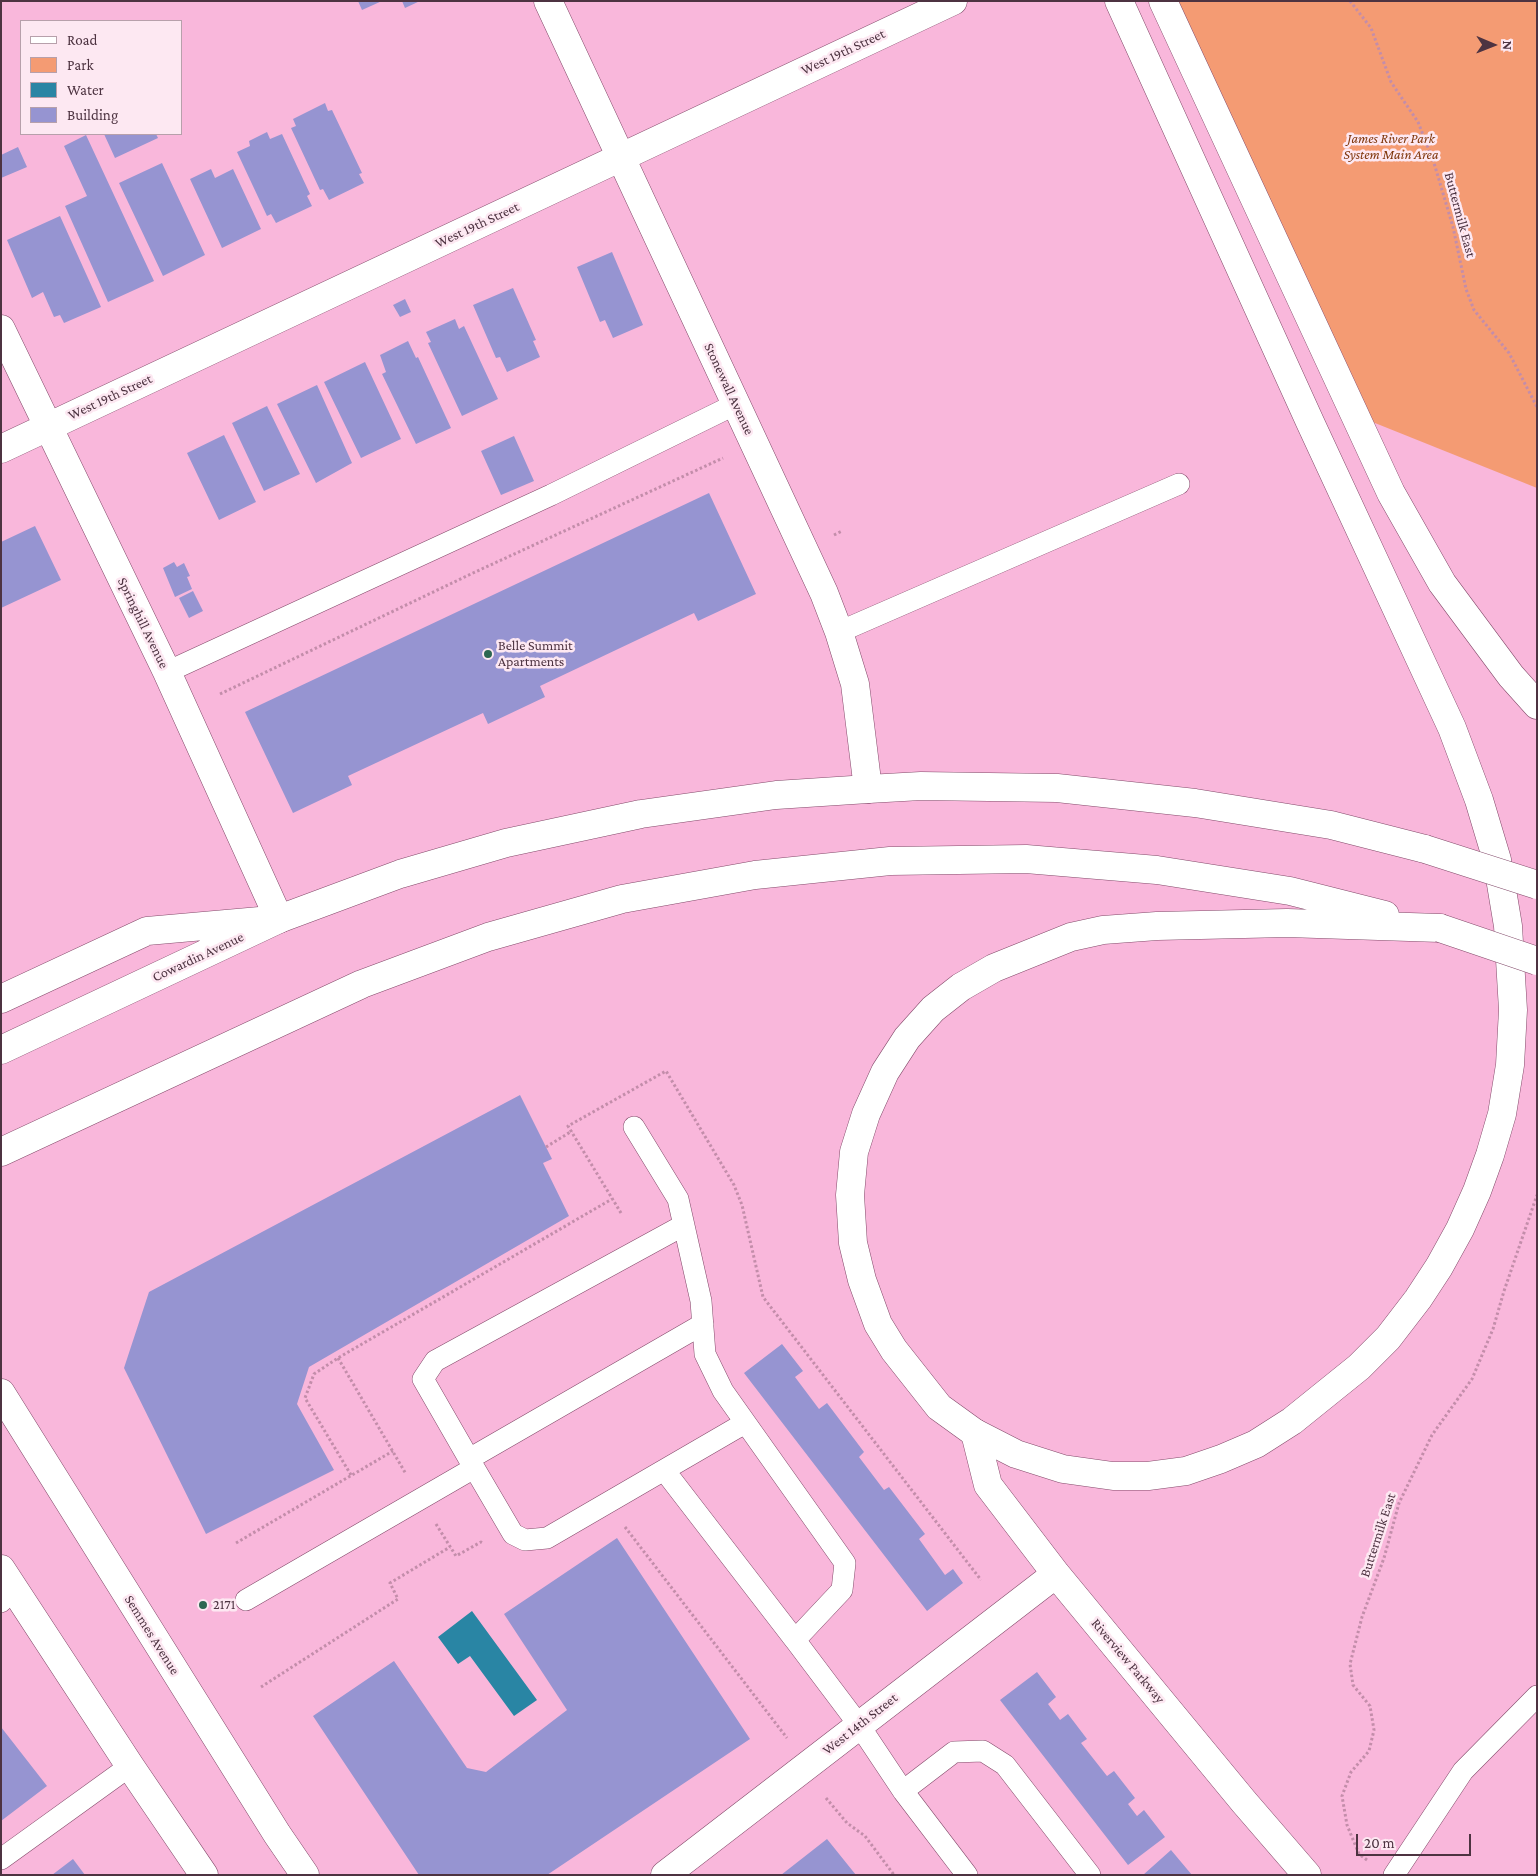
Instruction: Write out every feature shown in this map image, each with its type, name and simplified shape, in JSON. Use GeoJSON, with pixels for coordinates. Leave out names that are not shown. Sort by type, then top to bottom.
{"type":"FeatureCollection","features":[{"type":"Feature","properties":{"kind":"main road","name":"Stonewall Avenue"},"geometry":{"type":"LineString","coordinates":[[548,1],[824,593],[839,632],[855,684],[868,789]]}},
{"type":"Feature","properties":{"kind":"main road","name":"West 19th Street"},"geometry":{"type":"LineString","coordinates":[[1,448],[953,1]]}},
{"type":"Feature","properties":{"kind":"main road"},"geometry":{"type":"LineString","coordinates":[[1119,1],[1310,422],[1452,728],[1479,800],[1497,860],[1508,926],[1513,1010],[1510,1065],[1502,1114],[1490,1155],[1460,1230],[1418,1300],[1388,1338],[1359,1367],[1292,1420],[1256,1444],[1221,1460],[1186,1471],[1148,1476],[1113,1476],[1063,1469],[1016,1454],[975,1433],[939,1407],[894,1350],[878,1324],[862,1280],[853,1243],[850,1195],[854,1152],[866,1114],[885,1072],[907,1038],[933,1009],[961,986],[994,968],[1071,937],[1103,930],[1157,926],[1287,924],[1440,928]]}},
{"type":"Feature","properties":{"kind":"main road"},"geometry":{"type":"LineString","coordinates":[[1162,1],[1391,492],[1442,582],[1511,676],[1537,705]]}},
{"type":"Feature","properties":{"kind":"main road","name":"Springhill Avenue"},"geometry":{"type":"LineString","coordinates":[[1,329],[166,672],[279,919]]}},
{"type":"Feature","properties":{"kind":"main road","name":"Cowardin Avenue"},"geometry":{"type":"LineString","coordinates":[[1,1050],[279,919],[400,874],[506,843],[641,814],[776,795],[921,786],[1066,789],[1205,804],[1331,826],[1425,848],[1537,885]]}},
{"type":"Feature","properties":{"kind":"main road"},"geometry":{"type":"LineString","coordinates":[[1,1152],[362,984],[488,936],[622,899],[755,875],[890,861],[1026,859],[1157,870],[1290,892],[1440,928],[1537,961]]}},
{"type":"Feature","properties":{"kind":"main road"},"geometry":{"type":"LineString","coordinates":[[1,1000],[147,931],[279,919]]}},
{"type":"Feature","properties":{"kind":"main road","name":"Semmes Avenue"},"geometry":{"type":"LineString","coordinates":[[1,1394],[277,1834],[305,1875]]}},
{"type":"Feature","properties":{"kind":"main road","name":"Riverview Parkway"},"geometry":{"type":"LineString","coordinates":[[975,1433],[988,1486],[1056,1574],[1244,1802],[1307,1875]]}},
{"type":"Feature","properties":{"kind":"main road","name":"West 14th Street"},"geometry":{"type":"LineString","coordinates":[[665,1875],[1056,1574]]}},
{"type":"Feature","properties":{"kind":"main road"},"geometry":{"type":"LineString","coordinates":[[5,1586],[204,1875]]}},
{"type":"Feature","properties":{"kind":"lane"},"geometry":{"type":"LineString","coordinates":[[166,672],[551,495],[736,404]]}},
{"type":"Feature","properties":{"kind":"lane"},"geometry":{"type":"LineString","coordinates":[[839,632],[1179,484]]}},
{"type":"Feature","properties":{"kind":"lane"},"geometry":{"type":"LineString","coordinates":[[634,1127],[678,1199],[702,1301],[705,1354],[723,1391],[845,1563],[842,1590],[795,1640]]}},
{"type":"Feature","properties":{"kind":"lane"},"geometry":{"type":"LineString","coordinates":[[684,1225],[435,1361],[423,1379],[513,1534],[525,1540],[547,1538],[745,1423]]}},
{"type":"Feature","properties":{"kind":"lane"},"geometry":{"type":"LineString","coordinates":[[246,1600],[703,1324]]}},
{"type":"Feature","properties":{"kind":"lane"},"geometry":{"type":"LineString","coordinates":[[664,1470],[859,1724],[903,1791],[967,1875]]}},
{"type":"Feature","properties":{"kind":"lane"},"geometry":{"type":"LineString","coordinates":[[1394,1875],[1463,1771],[1537,1696]]}},
{"type":"Feature","properties":{"kind":"lane"},"geometry":{"type":"LineString","coordinates":[[903,1791],[954,1752],[983,1751],[1005,1765],[1090,1875]]}},
{"type":"Feature","properties":{"kind":"lane"},"geometry":{"type":"LineString","coordinates":[[1,1858],[130,1766]]}},
{"type":"Feature","properties":{"kind":"path","name":"Buttermilk East"},"geometry":{"type":"LineString","coordinates":[[1350,1],[1371,28],[1391,82],[1418,122],[1431,155],[1453,227],[1466,289],[1474,310],[1510,353],[1537,406]]}},
{"type":"Feature","properties":{"kind":"path"},"geometry":{"type":"LineString","coordinates":[[220,694],[723,458]]}},
{"type":"Feature","properties":{"kind":"path"},"geometry":{"type":"LineString","coordinates":[[504,552],[512,556]]}},
{"type":"Feature","properties":{"kind":"path"},"geometry":{"type":"LineString","coordinates":[[620,1213],[568,1126],[666,1071],[734,1185],[742,1205],[763,1297],[981,1580]]}},
{"type":"Feature","properties":{"kind":"path"},"geometry":{"type":"LineString","coordinates":[[546,1147],[572,1132]]}},
{"type":"Feature","properties":{"kind":"path","name":"Buttermilk East"},"geometry":{"type":"LineString","coordinates":[[1374,1865],[1359,1854],[1347,1825],[1342,1796],[1351,1772],[1369,1751],[1374,1730],[1370,1706],[1353,1685],[1350,1664],[1362,1617],[1384,1558],[1399,1503],[1432,1435],[1472,1379],[1493,1329],[1537,1195]]}},
{"type":"Feature","properties":{"kind":"path"},"geometry":{"type":"LineString","coordinates":[[351,1475],[305,1398],[314,1374],[338,1358],[612,1199]]}},
{"type":"Feature","properties":{"kind":"path"},"geometry":{"type":"LineString","coordinates":[[338,1358],[409,1479]]}},
{"type":"Feature","properties":{"kind":"path"},"geometry":{"type":"LineString","coordinates":[[236,1543],[393,1451]]}},
{"type":"Feature","properties":{"kind":"path"},"geometry":{"type":"LineString","coordinates":[[436,1523],[456,1556],[481,1542],[487,1548]]}},
{"type":"Feature","properties":{"kind":"path"},"geometry":{"type":"LineString","coordinates":[[616,1530],[624,1526],[792,1743]]}},
{"type":"Feature","properties":{"kind":"path"},"geometry":{"type":"LineString","coordinates":[[261,1687],[398,1599],[390,1583],[450,1547]]}},
{"type":"Feature","properties":{"kind":"path"},"geometry":{"type":"LineString","coordinates":[[826,1798],[847,1823],[865,1836],[894,1875]]}},
{"type":"Feature","properties":{"kind":"green space","name":"James River Park System Main Area"},"geometry":{"type":"Polygon","coordinates":[[[1163,1],[1537,1],[1537,488],[1355,415],[1163,1]]]}},
{"type":"Feature","properties":{"kind":"water"},"geometry":{"type":"Polygon","coordinates":[[[472,1611],[537,1700],[514,1716],[470,1656],[458,1664],[438,1637],[472,1611]]]}},
{"type":"Feature","properties":{"kind":"building"},"geometry":{"type":"Polygon","coordinates":[[[358,1],[382,1],[362,10],[358,1]]]}},
{"type":"Feature","properties":{"kind":"building"},"geometry":{"type":"Polygon","coordinates":[[[402,1],[420,1],[405,8],[402,1]]]}},
{"type":"Feature","properties":{"kind":"building"},"geometry":{"type":"Polygon","coordinates":[[[325,103],[328,111],[332,110],[362,173],[359,174],[364,183],[329,200],[323,189],[320,190],[291,128],[296,126],[293,119],[325,103]]]}},
{"type":"Feature","properties":{"kind":"building"},"geometry":{"type":"Polygon","coordinates":[[[267,132],[270,139],[282,134],[310,194],[307,196],[312,206],[276,223],[271,214],[267,216],[237,152],[250,146],[249,141],[267,132]]]}},
{"type":"Feature","properties":{"kind":"building"},"geometry":{"type":"Polygon","coordinates":[[[86,135],[154,281],[108,302],[65,206],[87,196],[64,146],[86,135]]]}},
{"type":"Feature","properties":{"kind":"building"},"geometry":{"type":"Polygon","coordinates":[[[104,135],[156,135],[158,138],[115,158],[104,135]]]}},
{"type":"Feature","properties":{"kind":"building"},"geometry":{"type":"Polygon","coordinates":[[[18,147],[27,167],[1,178],[1,155],[18,147]]]}},
{"type":"Feature","properties":{"kind":"building"},"geometry":{"type":"Polygon","coordinates":[[[162,163],[205,255],[163,276],[119,183],[162,163]]]}},
{"type":"Feature","properties":{"kind":"building"},"geometry":{"type":"Polygon","coordinates":[[[211,169],[215,178],[233,169],[261,229],[222,248],[190,179],[211,169]]]}},
{"type":"Feature","properties":{"kind":"building"},"geometry":{"type":"Polygon","coordinates":[[[60,216],[101,307],[64,323],[60,315],[54,317],[43,292],[32,298],[7,240],[60,216]]]}},
{"type":"Feature","properties":{"kind":"building"},"geometry":{"type":"Polygon","coordinates":[[[612,252],[643,325],[613,338],[605,320],[600,322],[577,267],[612,252]]]}},
{"type":"Feature","properties":{"kind":"building"},"geometry":{"type":"Polygon","coordinates":[[[513,288],[536,340],[533,341],[540,357],[507,372],[500,357],[496,358],[473,305],[513,288]]]}},
{"type":"Feature","properties":{"kind":"building"},"geometry":{"type":"Polygon","coordinates":[[[405,299],[411,312],[400,317],[393,305],[405,299]]]}},
{"type":"Feature","properties":{"kind":"building"},"geometry":{"type":"Polygon","coordinates":[[[455,319],[459,329],[464,326],[498,399],[462,416],[428,343],[431,342],[426,332],[455,319]]]}},
{"type":"Feature","properties":{"kind":"building"},"geometry":{"type":"Polygon","coordinates":[[[408,341],[416,358],[418,357],[451,428],[416,444],[382,374],[386,372],[380,355],[408,341]]]}},
{"type":"Feature","properties":{"kind":"building"},"geometry":{"type":"Polygon","coordinates":[[[365,362],[401,439],[361,458],[324,382],[365,362]]]}},
{"type":"Feature","properties":{"kind":"building"},"geometry":{"type":"Polygon","coordinates":[[[317,385],[352,463],[316,483],[277,404],[317,385]]]}},
{"type":"Feature","properties":{"kind":"building"},"geometry":{"type":"Polygon","coordinates":[[[267,406],[300,474],[264,491],[232,423],[267,406]]]}},
{"type":"Feature","properties":{"kind":"building"},"geometry":{"type":"Polygon","coordinates":[[[224,435],[256,502],[219,520],[187,453],[224,435]]]}},
{"type":"Feature","properties":{"kind":"building"},"geometry":{"type":"Polygon","coordinates":[[[514,436],[534,481],[501,495],[481,451],[514,436]]]}},
{"type":"Feature","properties":{"kind":"building","name":"Belle Summit Apartments"},"geometry":{"type":"Polygon","coordinates":[[[709,493],[756,594],[698,621],[694,613],[540,686],[545,697],[488,724],[483,713],[348,776],[352,785],[293,813],[245,712],[709,493]]]}},
{"type":"Feature","properties":{"kind":"building"},"geometry":{"type":"Polygon","coordinates":[[[35,526],[61,580],[1,608],[1,542],[35,526]]]}},
{"type":"Feature","properties":{"kind":"building"},"geometry":{"type":"Polygon","coordinates":[[[174,562],[177,567],[184,563],[190,576],[187,577],[192,589],[175,597],[163,568],[174,562]]]}},
{"type":"Feature","properties":{"kind":"building"},"geometry":{"type":"Polygon","coordinates":[[[193,591],[203,611],[189,618],[179,598],[193,591]]]}},
{"type":"Feature","properties":{"kind":"building"},"geometry":{"type":"Polygon","coordinates":[[[520,1095],[552,1159],[543,1163],[569,1216],[309,1367],[297,1404],[334,1470],[206,1534],[124,1368],[149,1292],[520,1095]]]}},
{"type":"Feature","properties":{"kind":"building"},"geometry":{"type":"Polygon","coordinates":[[[782,1344],[803,1371],[795,1377],[819,1409],[827,1403],[864,1452],[859,1457],[884,1490],[889,1487],[925,1534],[919,1539],[945,1575],[953,1569],[963,1583],[927,1611],[744,1373],[782,1344]]]}},
{"type":"Feature","properties":{"kind":"building"},"geometry":{"type":"Polygon","coordinates":[[[617,1538],[750,1739],[547,1875],[419,1875],[313,1716],[394,1661],[467,1768],[486,1772],[567,1710],[504,1614],[617,1538]]]}},
{"type":"Feature","properties":{"kind":"building"},"geometry":{"type":"Polygon","coordinates":[[[1037,1672],[1056,1697],[1048,1704],[1060,1720],[1068,1714],[1087,1739],[1081,1743],[1107,1776],[1114,1771],[1135,1798],[1128,1804],[1137,1816],[1144,1810],[1165,1837],[1128,1865],[1000,1700],[1037,1672]]]}},
{"type":"Feature","properties":{"kind":"building"},"geometry":{"type":"Polygon","coordinates":[[[1,1727],[47,1786],[1,1821],[1,1727]]]}},
{"type":"Feature","properties":{"kind":"building"},"geometry":{"type":"Polygon","coordinates":[[[827,1839],[856,1875],[781,1875],[827,1839]]]}},
{"type":"Feature","properties":{"kind":"building"},"geometry":{"type":"Polygon","coordinates":[[[1171,1850],[1192,1875],[1143,1875],[1171,1850]]]}},
{"type":"Feature","properties":{"kind":"building"},"geometry":{"type":"Polygon","coordinates":[[[73,1859],[85,1875],[52,1875],[73,1859]]]}},
{"type":"Feature","properties":{"kind":"place","name":"Belle Summit Apartments"},"geometry":{"type":"Point","coordinates":[488,654]}},
{"type":"Feature","properties":{"kind":"place","name":"2171"},"geometry":{"type":"Point","coordinates":[203,1605]}}]}
